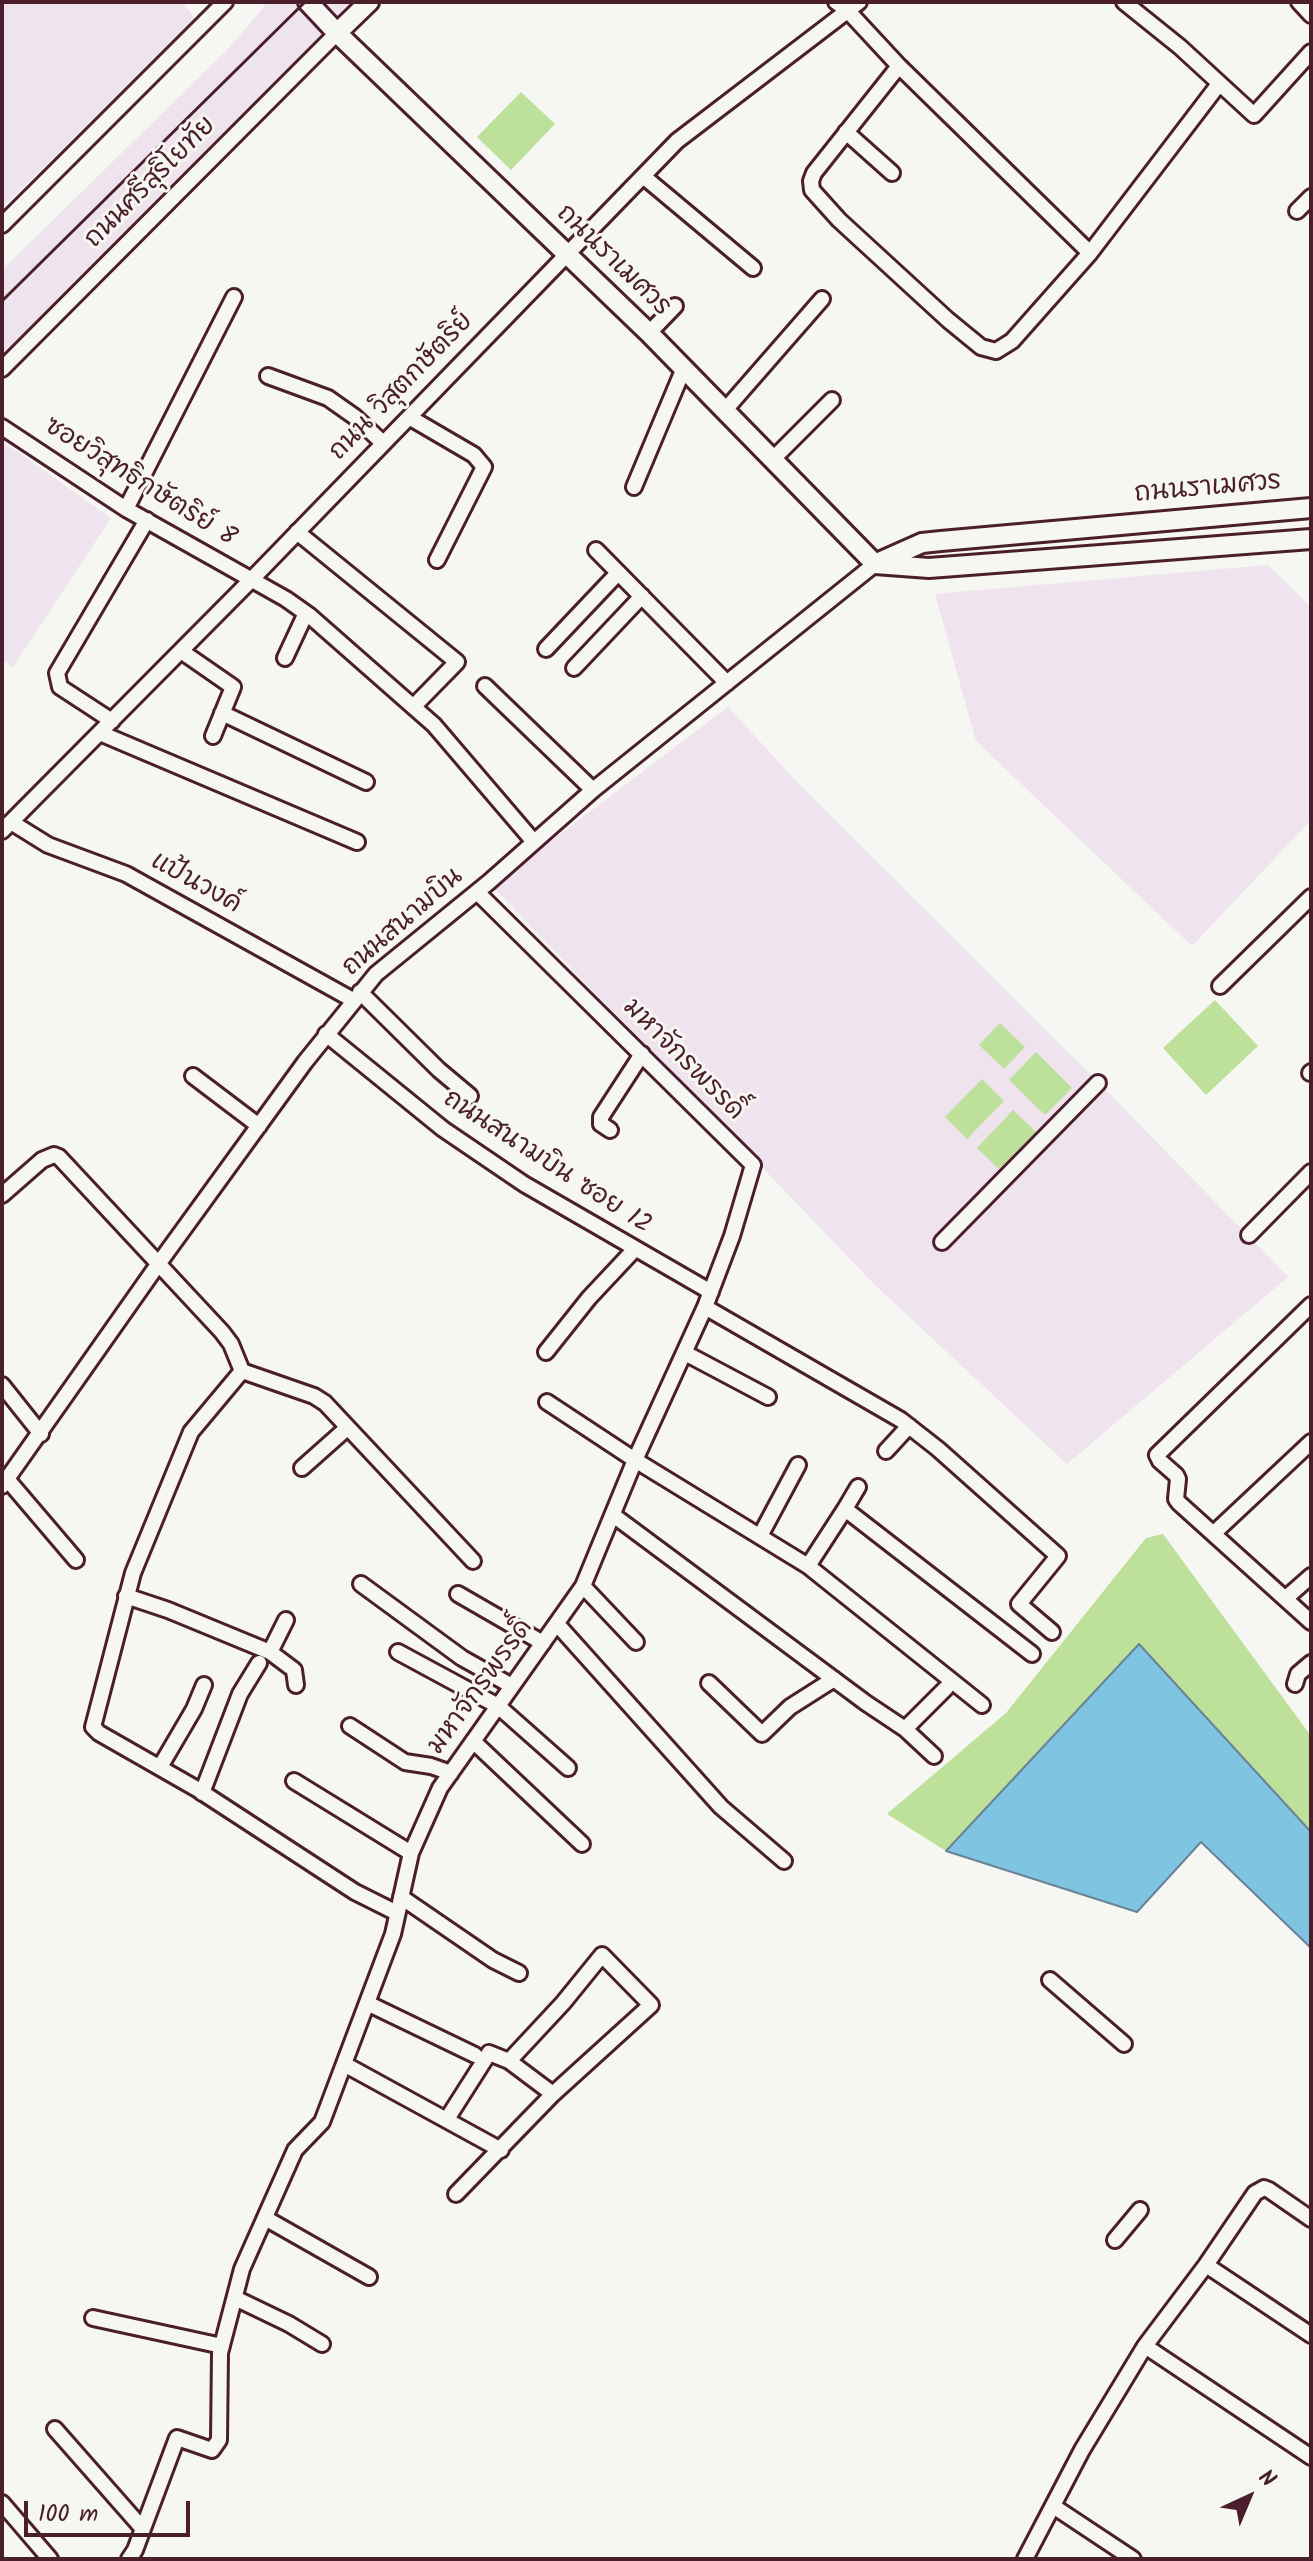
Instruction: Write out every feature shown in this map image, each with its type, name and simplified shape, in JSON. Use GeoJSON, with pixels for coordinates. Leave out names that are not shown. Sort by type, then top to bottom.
{"type":"FeatureCollection","features":[{"type":"Feature","properties":{"kind":"main road","name":"ถนนราเมศวร"},"geometry":{"type":"LineString","coordinates":[[308,2],[726,409],[875,564],[922,543],[1311,508]]}},
{"type":"Feature","properties":{"kind":"main road"},"geometry":{"type":"LineString","coordinates":[[337,33],[369,2]]}},
{"type":"Feature","properties":{"kind":"main road"},"geometry":{"type":"LineString","coordinates":[[1117,524],[1120,555]]}},
{"type":"Feature","properties":{"kind":"main road"},"geometry":{"type":"LineString","coordinates":[[875,564],[929,568],[1311,539]]}},
{"type":"Feature","properties":{"kind":"street"},"geometry":{"type":"LineString","coordinates":[[2,225],[225,2]]}},
{"type":"Feature","properties":{"kind":"street"},"geometry":{"type":"LineString","coordinates":[[1124,2],[1180,47],[1254,115],[1311,52]]}},
{"type":"Feature","properties":{"kind":"street"},"geometry":{"type":"LineString","coordinates":[[1299,2],[1311,15]]}},
{"type":"Feature","properties":{"kind":"street"},"geometry":{"type":"LineString","coordinates":[[848,5],[899,66],[1090,253]]}},
{"type":"Feature","properties":{"kind":"street","name":"ถนน วิสุตกษัตริย์"},"geometry":{"type":"LineString","coordinates":[[6,827],[251,580],[677,141],[848,5]]}},
{"type":"Feature","properties":{"kind":"street","name":"ถนนศรีสุริโยทัย"},"geometry":{"type":"LineString","coordinates":[[2,369],[337,33]]}},
{"type":"Feature","properties":{"kind":"street"},"geometry":{"type":"LineString","coordinates":[[899,66],[814,173],[812,190],[839,220],[981,347],[996,351],[1012,341],[1090,253],[1219,84]]}},
{"type":"Feature","properties":{"kind":"street"},"geometry":{"type":"LineString","coordinates":[[846,132],[892,173]]}},
{"type":"Feature","properties":{"kind":"street"},"geometry":{"type":"LineString","coordinates":[[643,176],[753,268]]}},
{"type":"Feature","properties":{"kind":"street"},"geometry":{"type":"LineString","coordinates":[[1297,211],[1311,197]]}},
{"type":"Feature","properties":{"kind":"street"},"geometry":{"type":"LineString","coordinates":[[126,509],[234,297]]}},
{"type":"Feature","properties":{"kind":"street"},"geometry":{"type":"LineString","coordinates":[[726,409],[822,299]]}},
{"type":"Feature","properties":{"kind":"street"},"geometry":{"type":"LineString","coordinates":[[649,333],[675,306]]}},
{"type":"Feature","properties":{"kind":"street"},"geometry":{"type":"LineString","coordinates":[[634,487],[684,368]]}},
{"type":"Feature","properties":{"kind":"street"},"geometry":{"type":"LineString","coordinates":[[268,376],[328,398],[383,443]]}},
{"type":"Feature","properties":{"kind":"street"},"geometry":{"type":"LineString","coordinates":[[773,459],[832,400]]}},
{"type":"Feature","properties":{"kind":"street"},"geometry":{"type":"LineString","coordinates":[[409,417],[474,455],[484,467],[437,560]]}},
{"type":"Feature","properties":{"kind":"street","name":"ซอยวิสุทธิกษัตริย์ 8"},"geometry":{"type":"LineString","coordinates":[[2,427],[126,509],[306,613],[414,706],[452,744],[534,842]]}},
{"type":"Feature","properties":{"kind":"street"},"geometry":{"type":"LineString","coordinates":[[112,721],[60,687],[57,673],[147,520]]}},
{"type":"Feature","properties":{"kind":"street"},"geometry":{"type":"LineString","coordinates":[[297,532],[457,662],[414,706]]}},
{"type":"Feature","properties":{"kind":"street"},"geometry":{"type":"LineString","coordinates":[[596,550],[727,683]]}},
{"type":"Feature","properties":{"kind":"street","name":"ถนนสนามบิน"},"geometry":{"type":"LineString","coordinates":[[5,1483],[159,1263],[356,996],[403,949],[477,892],[593,790],[875,564]]}},
{"type":"Feature","properties":{"kind":"street"},"geometry":{"type":"LineString","coordinates":[[546,649],[618,573]]}},
{"type":"Feature","properties":{"kind":"street"},"geometry":{"type":"LineString","coordinates":[[574,668],[642,596]]}},
{"type":"Feature","properties":{"kind":"street"},"geometry":{"type":"LineString","coordinates":[[285,658],[306,613]]}},
{"type":"Feature","properties":{"kind":"street"},"geometry":{"type":"LineString","coordinates":[[181,651],[233,687],[213,736]]}},
{"type":"Feature","properties":{"kind":"street"},"geometry":{"type":"LineString","coordinates":[[485,686],[593,790]]}},
{"type":"Feature","properties":{"kind":"street"},"geometry":{"type":"LineString","coordinates":[[222,713],[366,782]]}},
{"type":"Feature","properties":{"kind":"street"},"geometry":{"type":"LineString","coordinates":[[100,733],[357,842]]}},
{"type":"Feature","properties":{"kind":"street","name":"แป้นวงค์"},"geometry":{"type":"LineString","coordinates":[[6,827],[126,874],[356,996],[470,1096]]}},
{"type":"Feature","properties":{"kind":"street","name":"มหาจักรพรรดิ์"},"geometry":{"type":"LineString","coordinates":[[129,2559],[177,2438],[212,2450],[219,2440],[222,2346],[242,2269],[295,2150],[322,2122],[393,1934],[411,1853],[440,1788],[583,1586],[635,1460],[705,1307],[732,1236],[753,1165],[477,892]]}},
{"type":"Feature","properties":{"kind":"street"},"geometry":{"type":"LineString","coordinates":[[1220,986],[1311,897]]}},
{"type":"Feature","properties":{"kind":"street","name":"ถนนสนามบิน ซอย 12"},"geometry":{"type":"LineString","coordinates":[[326,1034],[443,1129],[524,1184],[711,1292]]}},
{"type":"Feature","properties":{"kind":"street"},"geometry":{"type":"LineString","coordinates":[[610,1130],[600,1122],[601,1117],[642,1054]]}},
{"type":"Feature","properties":{"kind":"street"},"geometry":{"type":"LineString","coordinates":[[193,1076],[259,1126]]}},
{"type":"Feature","properties":{"kind":"street"},"geometry":{"type":"LineString","coordinates":[[942,1242],[1098,1083]]}},
{"type":"Feature","properties":{"kind":"street"},"geometry":{"type":"LineString","coordinates":[[2,1195],[42,1160],[54,1155],[59,1157],[222,1332],[231,1344],[242,1371],[314,1396],[325,1403],[473,1561]]}},
{"type":"Feature","properties":{"kind":"street"},"geometry":{"type":"LineString","coordinates":[[1249,1235],[1311,1172]]}},
{"type":"Feature","properties":{"kind":"street"},"geometry":{"type":"LineString","coordinates":[[546,1352],[589,1298],[634,1250]]}},
{"type":"Feature","properties":{"kind":"street"},"geometry":{"type":"LineString","coordinates":[[1311,1305],[1157,1455],[1178,1479],[1176,1499],[1311,1622]]}},
{"type":"Feature","properties":{"kind":"street"},"geometry":{"type":"LineString","coordinates":[[705,1307],[909,1426],[1058,1556],[1019,1604],[1052,1632]]}},
{"type":"Feature","properties":{"kind":"street"},"geometry":{"type":"LineString","coordinates":[[685,1353],[768,1397]]}},
{"type":"Feature","properties":{"kind":"street"},"geometry":{"type":"LineString","coordinates":[[242,1371],[191,1432],[126,1596],[93,1727],[355,1892],[397,1913]]}},
{"type":"Feature","properties":{"kind":"street"},"geometry":{"type":"LineString","coordinates":[[2,1385],[41,1434]]}},
{"type":"Feature","properties":{"kind":"street"},"geometry":{"type":"LineString","coordinates":[[547,1402],[808,1566],[982,1705]]}},
{"type":"Feature","properties":{"kind":"street"},"geometry":{"type":"LineString","coordinates":[[886,1451],[909,1426]]}},
{"type":"Feature","properties":{"kind":"street"},"geometry":{"type":"LineString","coordinates":[[302,1468],[347,1428]]}},
{"type":"Feature","properties":{"kind":"street"},"geometry":{"type":"LineString","coordinates":[[1214,1533],[1311,1442]]}},
{"type":"Feature","properties":{"kind":"street"},"geometry":{"type":"LineString","coordinates":[[760,1536],[798,1465]]}},
{"type":"Feature","properties":{"kind":"street"},"geometry":{"type":"LineString","coordinates":[[5,1483],[76,1560]]}},
{"type":"Feature","properties":{"kind":"street"},"geometry":{"type":"LineString","coordinates":[[808,1566],[858,1487]]}},
{"type":"Feature","properties":{"kind":"street"},"geometry":{"type":"LineString","coordinates":[[845,1509],[1032,1654]]}},
{"type":"Feature","properties":{"kind":"street"},"geometry":{"type":"LineString","coordinates":[[613,1515],[905,1729],[934,1756]]}},
{"type":"Feature","properties":{"kind":"street"},"geometry":{"type":"LineString","coordinates":[[1286,1598],[1311,1576]]}},
{"type":"Feature","properties":{"kind":"street"},"geometry":{"type":"LineString","coordinates":[[361,1584],[440,1643],[512,1686]]}},
{"type":"Feature","properties":{"kind":"street"},"geometry":{"type":"LineString","coordinates":[[583,1586],[636,1642]]}},
{"type":"Feature","properties":{"kind":"street"},"geometry":{"type":"LineString","coordinates":[[458,1594],[543,1643]]}},
{"type":"Feature","properties":{"kind":"street"},"geometry":{"type":"LineString","coordinates":[[126,1596],[168,1610],[294,1670],[296,1685]]}},
{"type":"Feature","properties":{"kind":"street"},"geometry":{"type":"LineString","coordinates":[[202,1793],[240,1694],[286,1620]]}},
{"type":"Feature","properties":{"kind":"street"},"geometry":{"type":"LineString","coordinates":[[557,1624],[721,1807],[784,1861]]}},
{"type":"Feature","properties":{"kind":"street"},"geometry":{"type":"LineString","coordinates":[[398,1652],[498,1706],[568,1768]]}},
{"type":"Feature","properties":{"kind":"street"},"geometry":{"type":"LineString","coordinates":[[1295,1684],[1298,1674],[1311,1663]]}},
{"type":"Feature","properties":{"kind":"street"},"geometry":{"type":"LineString","coordinates":[[709,1683],[762,1734],[790,1707],[834,1679]]}},
{"type":"Feature","properties":{"kind":"street"},"geometry":{"type":"LineString","coordinates":[[160,1767],[194,1709],[204,1685]]}},
{"type":"Feature","properties":{"kind":"street"},"geometry":{"type":"LineString","coordinates":[[905,1729],[946,1688]]}},
{"type":"Feature","properties":{"kind":"street"},"geometry":{"type":"LineString","coordinates":[[350,1726],[405,1762],[451,1773]]}},
{"type":"Feature","properties":{"kind":"street"},"geometry":{"type":"LineString","coordinates":[[473,1741],[582,1844]]}},
{"type":"Feature","properties":{"kind":"street"},"geometry":{"type":"LineString","coordinates":[[294,1781],[411,1853]]}},
{"type":"Feature","properties":{"kind":"street"},"geometry":{"type":"LineString","coordinates":[[401,1897],[493,1960],[519,1973]]}},
{"type":"Feature","properties":{"kind":"street"},"geometry":{"type":"LineString","coordinates":[[456,2194],[553,2094],[651,2005],[602,1955],[509,2061]]}},
{"type":"Feature","properties":{"kind":"street"},"geometry":{"type":"LineString","coordinates":[[1050,1980],[1124,2044]]}},
{"type":"Feature","properties":{"kind":"street"},"geometry":{"type":"LineString","coordinates":[[367,2003],[475,2055]]}},
{"type":"Feature","properties":{"kind":"street"},"geometry":{"type":"LineString","coordinates":[[447,2119],[489,2053],[509,2061],[553,2094]]}},
{"type":"Feature","properties":{"kind":"street"},"geometry":{"type":"LineString","coordinates":[[344,2064],[501,2150]]}},
{"type":"Feature","properties":{"kind":"street"},"geometry":{"type":"LineString","coordinates":[[1025,2559],[1082,2450],[1145,2346],[1258,2189],[1269,2190],[1311,2219]]}},
{"type":"Feature","properties":{"kind":"street"},"geometry":{"type":"LineString","coordinates":[[1115,2240],[1140,2210]]}},
{"type":"Feature","properties":{"kind":"street"},"geometry":{"type":"LineString","coordinates":[[265,2218],[369,2277]]}},
{"type":"Feature","properties":{"kind":"street"},"geometry":{"type":"LineString","coordinates":[[1206,2265],[1311,2335]]}},
{"type":"Feature","properties":{"kind":"street"},"geometry":{"type":"LineString","coordinates":[[235,2298],[322,2344]]}},
{"type":"Feature","properties":{"kind":"street"},"geometry":{"type":"LineString","coordinates":[[93,2318],[222,2346]]}},
{"type":"Feature","properties":{"kind":"street"},"geometry":{"type":"LineString","coordinates":[[1145,2346],[1311,2457]]}},
{"type":"Feature","properties":{"kind":"street"},"geometry":{"type":"LineString","coordinates":[[55,2429],[143,2529]]}},
{"type":"Feature","properties":{"kind":"street"},"geometry":{"type":"LineString","coordinates":[[2,2503],[50,2559]]}},
{"type":"Feature","properties":{"kind":"street"},"geometry":{"type":"LineString","coordinates":[[1053,2506],[1133,2559]]}},
{"type":"Feature","properties":{"kind":"shaded area"},"geometry":{"type":"Polygon","coordinates":[[[2,2],[182,2],[194,18],[2,208],[2,2]]]}},
{"type":"Feature","properties":{"kind":"shaded area"},"geometry":{"type":"Polygon","coordinates":[[[268,2],[356,2],[2,360],[2,270],[229,48],[268,2]]]}},
{"type":"Feature","properties":{"kind":"shaded area"},"geometry":{"type":"Polygon","coordinates":[[[2,441],[111,518],[13,667],[2,660],[2,441]]]}},
{"type":"Feature","properties":{"kind":"shaded area"},"geometry":{"type":"Polygon","coordinates":[[[1268,565],[1311,607],[1311,820],[1192,946],[976,741],[935,594],[1268,565]]]}},
{"type":"Feature","properties":{"kind":"shaded area"},"geometry":{"type":"Polygon","coordinates":[[[728,707],[798,783],[1105,1089],[1288,1277],[1067,1464],[875,1285],[492,886],[728,707]]]}},
{"type":"Feature","properties":{"kind":"green space"},"geometry":{"type":"Polygon","coordinates":[[[521,92],[555,124],[511,170],[477,137],[521,92]]]}},
{"type":"Feature","properties":{"kind":"green space"},"geometry":{"type":"Polygon","coordinates":[[[1215,1000],[1258,1046],[1206,1095],[1163,1048],[1215,1000]]]}},
{"type":"Feature","properties":{"kind":"green space"},"geometry":{"type":"Polygon","coordinates":[[[1000,1023],[1025,1047],[1004,1069],[979,1045],[1000,1023]]]}},
{"type":"Feature","properties":{"kind":"green space"},"geometry":{"type":"Polygon","coordinates":[[[1036,1052],[1072,1088],[1045,1115],[1009,1080],[1036,1052]]]}},
{"type":"Feature","properties":{"kind":"green space"},"geometry":{"type":"Polygon","coordinates":[[[982,1079],[1004,1101],[967,1139],[945,1117],[982,1079]]]}},
{"type":"Feature","properties":{"kind":"green space"},"geometry":{"type":"Polygon","coordinates":[[[1013,1110],[1036,1132],[999,1169],[977,1148],[1013,1110]]]}},
{"type":"Feature","properties":{"kind":"green space"},"geometry":{"type":"Polygon","coordinates":[[[1163,1534],[1311,1736],[1311,1832],[1139,1644],[946,1851],[887,1814],[1006,1713],[1146,1538],[1163,1534]]]}},
{"type":"Feature","properties":{"kind":"water"},"geometry":{"type":"Polygon","coordinates":[[[1139,1644],[1311,1832],[1311,1948],[1201,1842],[1137,1912],[946,1851],[1139,1644]]]}},
{"type":"Feature","properties":{"kind":"railway"},"geometry":{"type":"LineString","coordinates":[[2,301],[305,2]]}}]}
